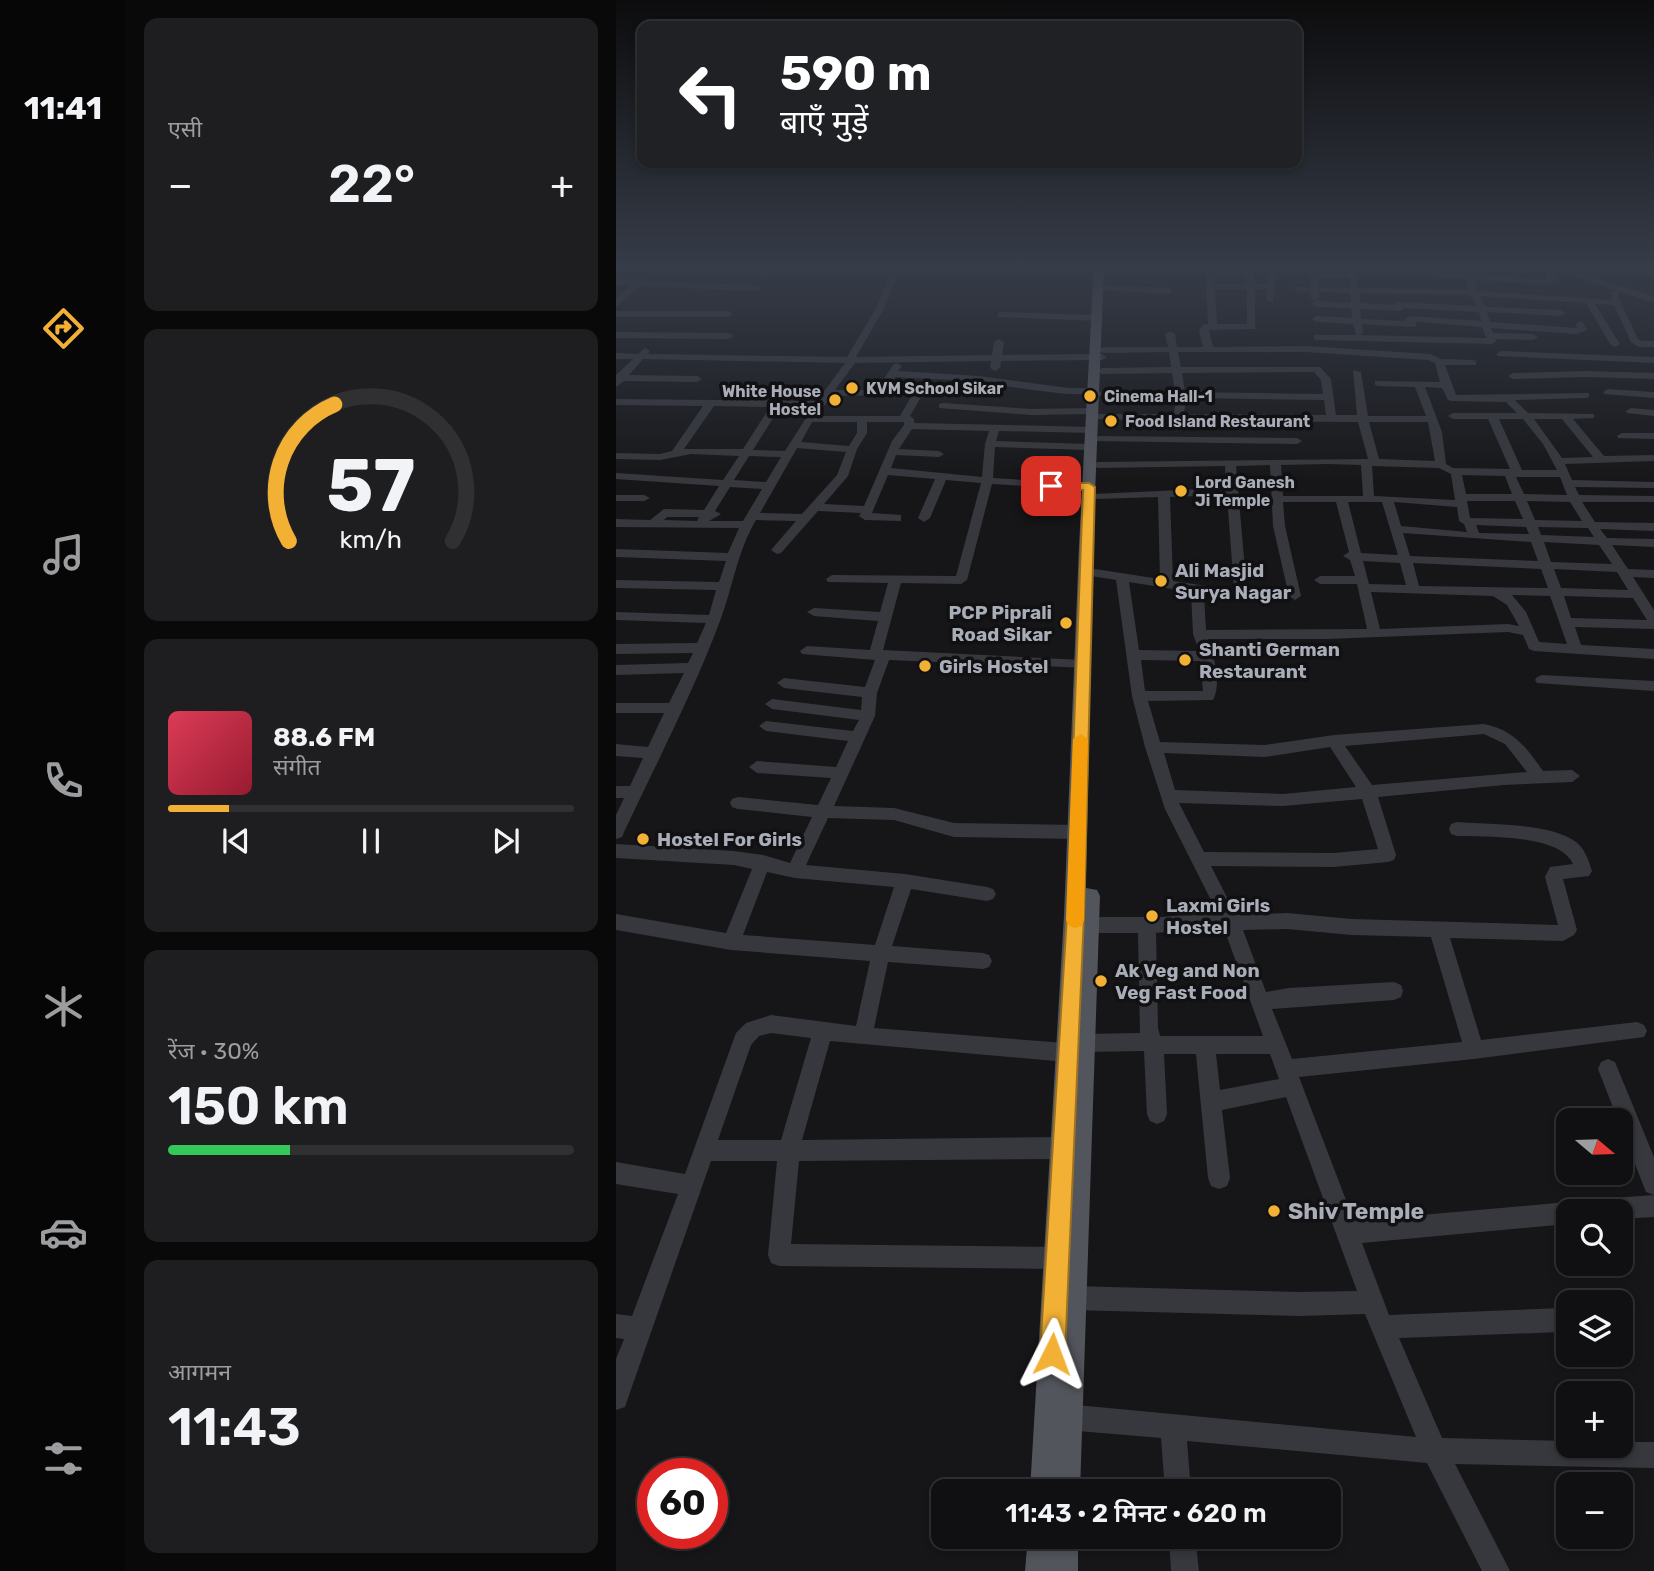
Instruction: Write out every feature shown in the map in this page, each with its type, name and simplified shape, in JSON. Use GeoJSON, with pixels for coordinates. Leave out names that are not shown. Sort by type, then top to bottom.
{"type":"FeatureCollection","features":[{"type":"Feature","properties":{"kind":"main road"},"geometry":{"type":"LineString","coordinates":[[1099,338],[1101,359]]}},
{"type":"Feature","properties":{"kind":"main road"},"geometry":{"type":"LineString","coordinates":[[1064,1479],[1072,1298],[1074,1048],[1083,665],[1102,338]]}},
{"type":"Feature","properties":{"kind":"main road"},"geometry":{"type":"LineString","coordinates":[[1047,1479],[1063,1148],[1088,925],[1095,573],[1093,491]]}},
{"type":"Feature","properties":{"kind":"main road"},"geometry":{"type":"LineString","coordinates":[[1042,1571],[1043,1549]]}},
{"type":"Feature","properties":{"kind":"main road"},"geometry":{"type":"LineString","coordinates":[[1061,1571],[1062,1549]]}},
{"type":"Feature","properties":{"kind":"street"},"geometry":{"type":"LineString","coordinates":[[618,380],[656,338]]}},
{"type":"Feature","properties":{"kind":"street"},"geometry":{"type":"LineString","coordinates":[[616,832],[693,668],[725,586],[732,556],[750,519],[809,419],[852,359],[863,338]]}},
{"type":"Feature","properties":{"kind":"street"},"geometry":{"type":"LineString","coordinates":[[1171,338],[1181,395],[1176,442],[1179,465]]}},
{"type":"Feature","properties":{"kind":"street"},"geometry":{"type":"LineString","coordinates":[[1207,338],[1209,351]]}},
{"type":"Feature","properties":{"kind":"street"},"geometry":{"type":"LineString","coordinates":[[1238,338],[1250,442],[1249,464]]}},
{"type":"Feature","properties":{"kind":"street"},"geometry":{"type":"LineString","coordinates":[[1267,338],[1272,350]]}},
{"type":"Feature","properties":{"kind":"street"},"geometry":{"type":"LineString","coordinates":[[1317,338],[1317,350]]}},
{"type":"Feature","properties":{"kind":"street"},"geometry":{"type":"LineString","coordinates":[[1358,338],[1359,353]]}},
{"type":"Feature","properties":{"kind":"street"},"geometry":{"type":"LineString","coordinates":[[1365,338],[1581,341]]}},
{"type":"Feature","properties":{"kind":"street"},"geometry":{"type":"LineString","coordinates":[[1423,338],[1437,360],[1452,398],[1509,399],[1528,418],[1559,461],[1575,499],[1654,623]]}},
{"type":"Feature","properties":{"kind":"street"},"geometry":{"type":"LineString","coordinates":[[1612,338],[1615,344]]}},
{"type":"Feature","properties":{"kind":"street"},"geometry":{"type":"LineString","coordinates":[[1633,338],[1640,344],[1654,344]]}},
{"type":"Feature","properties":{"kind":"street"},"geometry":{"type":"LineString","coordinates":[[1491,339],[1525,397]]}},
{"type":"Feature","properties":{"kind":"street"},"geometry":{"type":"LineString","coordinates":[[992,380],[999,342]]}},
{"type":"Feature","properties":{"kind":"street"},"geometry":{"type":"LineString","coordinates":[[1608,391],[1654,392],[1650,376],[1638,360],[1640,344]]}},
{"type":"Feature","properties":{"kind":"street"},"geometry":{"type":"LineString","coordinates":[[892,374],[992,380],[1043,367],[1173,351],[1317,350],[1473,363]]}},
{"type":"Feature","properties":{"kind":"street"},"geometry":{"type":"LineString","coordinates":[[1501,354],[1654,360]]}},
{"type":"Feature","properties":{"kind":"street"},"geometry":{"type":"LineString","coordinates":[[616,356],[998,358],[1043,367],[1096,424],[1179,465],[1328,461],[1441,465],[1456,471],[1654,485]]}},
{"type":"Feature","properties":{"kind":"street"},"geometry":{"type":"LineString","coordinates":[[827,394],[879,393],[901,358]]}},
{"type":"Feature","properties":{"kind":"street"},"geometry":{"type":"LineString","coordinates":[[1101,359],[1177,370],[1317,369],[1326,379],[1332,420]]}},
{"type":"Feature","properties":{"kind":"street"},"geometry":{"type":"LineString","coordinates":[[1356,372],[1370,463],[1369,499]]}},
{"type":"Feature","properties":{"kind":"street"},"geometry":{"type":"LineString","coordinates":[[1513,376],[1650,376]]}},
{"type":"Feature","properties":{"kind":"street"},"geometry":{"type":"LineString","coordinates":[[618,380],[697,379]]}},
{"type":"Feature","properties":{"kind":"street"},"geometry":{"type":"LineString","coordinates":[[1378,383],[1446,385]]}},
{"type":"Feature","properties":{"kind":"street"},"geometry":{"type":"LineString","coordinates":[[1419,384],[1437,432],[1441,465]]}},
{"type":"Feature","properties":{"kind":"street"},"geometry":{"type":"LineString","coordinates":[[990,444],[1096,424],[1181,395],[1327,397]]}},
{"type":"Feature","properties":{"kind":"street"},"geometry":{"type":"LineString","coordinates":[[1509,399],[1507,397],[1585,395]]}},
{"type":"Feature","properties":{"kind":"street"},"geometry":{"type":"LineString","coordinates":[[897,518],[865,516],[916,397]]}},
{"type":"Feature","properties":{"kind":"street"},"geometry":{"type":"LineString","coordinates":[[676,453],[712,401]]}},
{"type":"Feature","properties":{"kind":"street"},"geometry":{"type":"LineString","coordinates":[[616,402],[819,404]]}},
{"type":"Feature","properties":{"kind":"street"},"geometry":{"type":"LineString","coordinates":[[705,519],[778,402]]}},
{"type":"Feature","properties":{"kind":"street"},"geometry":{"type":"LineString","coordinates":[[943,406],[1031,412],[1176,442],[1297,441]]}},
{"type":"Feature","properties":{"kind":"street"},"geometry":{"type":"LineString","coordinates":[[1630,411],[1654,413]]}},
{"type":"Feature","properties":{"kind":"street"},"geometry":{"type":"LineString","coordinates":[[1453,416],[1590,416]]}},
{"type":"Feature","properties":{"kind":"street"},"geometry":{"type":"LineString","coordinates":[[1566,417],[1601,460]]}},
{"type":"Feature","properties":{"kind":"street"},"geometry":{"type":"LineString","coordinates":[[809,419],[862,419],[995,427],[1178,418],[1431,419]]}},
{"type":"Feature","properties":{"kind":"street"},"geometry":{"type":"LineString","coordinates":[[1493,418],[1576,649]]}},
{"type":"Feature","properties":{"kind":"street"},"geometry":{"type":"LineString","coordinates":[[777,550],[842,476],[852,449],[862,433],[862,419]]}},
{"type":"Feature","properties":{"kind":"street"},"geometry":{"type":"LineString","coordinates":[[1215,419],[1217,442]]}},
{"type":"Feature","properties":{"kind":"street"},"geometry":{"type":"LineString","coordinates":[[832,579],[895,582],[961,580],[987,481],[990,444],[995,427]]}},
{"type":"Feature","properties":{"kind":"street"},"geometry":{"type":"LineString","coordinates":[[1654,427],[1648,427],[1654,436]]}},
{"type":"Feature","properties":{"kind":"street"},"geometry":{"type":"LineString","coordinates":[[1622,436],[1654,436]]}},
{"type":"Feature","properties":{"kind":"street"},"geometry":{"type":"LineString","coordinates":[[616,456],[660,457],[691,451],[745,454],[792,449],[852,449]]}},
{"type":"Feature","properties":{"kind":"street"},"geometry":{"type":"LineString","coordinates":[[893,452],[939,454]]}},
{"type":"Feature","properties":{"kind":"street"},"geometry":{"type":"LineString","coordinates":[[616,490],[621,476],[641,457]]}},
{"type":"Feature","properties":{"kind":"street"},"geometry":{"type":"LineString","coordinates":[[1559,461],[1654,458]]}},
{"type":"Feature","properties":{"kind":"street"},"geometry":{"type":"LineString","coordinates":[[1275,463],[1276,499],[1294,596]]}},
{"type":"Feature","properties":{"kind":"street"},"geometry":{"type":"LineString","coordinates":[[1095,573],[1238,595],[1241,592],[1230,464]]}},
{"type":"Feature","properties":{"kind":"street"},"geometry":{"type":"LineString","coordinates":[[883,471],[1093,491],[1164,495],[1234,491]]}},
{"type":"Feature","properties":{"kind":"street"},"geometry":{"type":"LineString","coordinates":[[1456,471],[1465,521],[1654,527]]}},
{"type":"Feature","properties":{"kind":"street"},"geometry":{"type":"LineString","coordinates":[[621,476],[770,486]]}},
{"type":"Feature","properties":{"kind":"street"},"geometry":{"type":"LineString","coordinates":[[923,518],[942,477]]}},
{"type":"Feature","properties":{"kind":"street"},"geometry":{"type":"LineString","coordinates":[[1164,495],[1167,585]]}},
{"type":"Feature","properties":{"kind":"street"},"geometry":{"type":"LineString","coordinates":[[616,498],[644,498]]}},
{"type":"Feature","properties":{"kind":"street"},"geometry":{"type":"LineString","coordinates":[[1276,499],[1654,499]]}},
{"type":"Feature","properties":{"kind":"street"},"geometry":{"type":"LineString","coordinates":[[1341,499],[1351,555],[1363,584],[1374,631]]}},
{"type":"Feature","properties":{"kind":"street"},"geometry":{"type":"LineString","coordinates":[[1387,499],[1414,589]]}},
{"type":"Feature","properties":{"kind":"street"},"geometry":{"type":"LineString","coordinates":[[816,507],[868,510]]}},
{"type":"Feature","properties":{"kind":"street"},"geometry":{"type":"LineString","coordinates":[[616,523],[805,518]]}},
{"type":"Feature","properties":{"kind":"street"},"geometry":{"type":"LineString","coordinates":[[1469,521],[1474,536]]}},
{"type":"Feature","properties":{"kind":"street"},"geometry":{"type":"LineString","coordinates":[[1397,529],[1474,536],[1654,543]]}},
{"type":"Feature","properties":{"kind":"street"},"geometry":{"type":"LineString","coordinates":[[616,553],[732,556]]}},
{"type":"Feature","properties":{"kind":"street"},"geometry":{"type":"LineString","coordinates":[[1351,555],[1406,560],[1461,576],[1484,590],[1510,597],[1516,604],[1534,646],[1654,654]]}},
{"type":"Feature","properties":{"kind":"street"},"geometry":{"type":"LineString","coordinates":[[1320,580],[1414,589],[1461,576],[1547,565],[1654,574]]}},
{"type":"Feature","properties":{"kind":"street"},"geometry":{"type":"LineString","coordinates":[[1122,579],[1139,696],[1169,796],[1229,920],[1349,1233],[1371,1302],[1435,1451],[1496,1571]]}},
{"type":"Feature","properties":{"kind":"street"},"geometry":{"type":"LineString","coordinates":[[795,871],[868,716],[870,693],[895,582]]}},
{"type":"Feature","properties":{"kind":"street"},"geometry":{"type":"LineString","coordinates":[[616,584],[725,586]]}},
{"type":"Feature","properties":{"kind":"street"},"geometry":{"type":"LineString","coordinates":[[1139,696],[1208,696],[1210,691],[1207,656],[1200,634],[1197,589]]}},
{"type":"Feature","properties":{"kind":"street"},"geometry":{"type":"LineString","coordinates":[[1484,590],[1636,594]]}},
{"type":"Feature","properties":{"kind":"street"},"geometry":{"type":"LineString","coordinates":[[814,612],[887,617]]}},
{"type":"Feature","properties":{"kind":"street"},"geometry":{"type":"LineString","coordinates":[[616,616],[713,619]]}},
{"type":"Feature","properties":{"kind":"street"},"geometry":{"type":"LineString","coordinates":[[1567,622],[1654,623]]}},
{"type":"Feature","properties":{"kind":"street"},"geometry":{"type":"LineString","coordinates":[[1200,634],[1326,635],[1374,631],[1508,628],[1528,632]]}},
{"type":"Feature","properties":{"kind":"street"},"geometry":{"type":"LineString","coordinates":[[616,649],[701,648]]}},
{"type":"Feature","properties":{"kind":"street"},"geometry":{"type":"LineString","coordinates":[[807,650],[1083,665]]}},
{"type":"Feature","properties":{"kind":"street"},"geometry":{"type":"LineString","coordinates":[[1133,655],[1207,656]]}},
{"type":"Feature","properties":{"kind":"street"},"geometry":{"type":"LineString","coordinates":[[616,670],[693,668]]}},
{"type":"Feature","properties":{"kind":"street"},"geometry":{"type":"LineString","coordinates":[[1542,680],[1654,686]]}},
{"type":"Feature","properties":{"kind":"street"},"geometry":{"type":"LineString","coordinates":[[784,683],[870,693]]}},
{"type":"Feature","properties":{"kind":"street"},"geometry":{"type":"LineString","coordinates":[[772,705],[868,716]]}},
{"type":"Feature","properties":{"kind":"street"},"geometry":{"type":"LineString","coordinates":[[616,708],[675,708]]}},
{"type":"Feature","properties":{"kind":"street"},"geometry":{"type":"LineString","coordinates":[[766,726],[858,737]]}},
{"type":"Feature","properties":{"kind":"street"},"geometry":{"type":"LineString","coordinates":[[1153,747],[1265,751],[1334,741],[1469,729],[1496,731],[1517,745],[1538,777]]}},
{"type":"Feature","properties":{"kind":"street"},"geometry":{"type":"LineString","coordinates":[[1199,859],[1333,860],[1388,855],[1368,792],[1334,741]]}},
{"type":"Feature","properties":{"kind":"street"},"geometry":{"type":"LineString","coordinates":[[616,750],[652,753]]}},
{"type":"Feature","properties":{"kind":"street"},"geometry":{"type":"LineString","coordinates":[[757,767],[839,773]]}},
{"type":"Feature","properties":{"kind":"street"},"geometry":{"type":"LineString","coordinates":[[1169,796],[1283,800],[1572,776]]}},
{"type":"Feature","properties":{"kind":"street"},"geometry":{"type":"LineString","coordinates":[[616,792],[634,792]]}},
{"type":"Feature","properties":{"kind":"street"},"geometry":{"type":"LineString","coordinates":[[738,803],[825,812],[894,814],[954,830],[1079,832]]}},
{"type":"Feature","properties":{"kind":"street"},"geometry":{"type":"LineString","coordinates":[[1088,925],[1147,926],[1229,920],[1287,921],[1352,927],[1563,933],[1568,930],[1554,877],[1556,872],[1583,871],[1570,847],[1527,835],[1457,829]]}},
{"type":"Feature","properties":{"kind":"street"},"geometry":{"type":"LineString","coordinates":[[616,851],[763,862],[795,871],[905,881],[987,894]]}},
{"type":"Feature","properties":{"kind":"street"},"geometry":{"type":"LineString","coordinates":[[730,942],[763,862]]}},
{"type":"Feature","properties":{"kind":"street"},"geometry":{"type":"LineString","coordinates":[[863,1036],[881,953],[905,881]]}},
{"type":"Feature","properties":{"kind":"street"},"geometry":{"type":"LineString","coordinates":[[616,922],[730,942],[983,961]]}},
{"type":"Feature","properties":{"kind":"street"},"geometry":{"type":"LineString","coordinates":[[1147,926],[1148,1028],[1153,1042],[1157,1114]]}},
{"type":"Feature","properties":{"kind":"street"},"geometry":{"type":"LineString","coordinates":[[1438,929],[1474,1050]]}},
{"type":"Feature","properties":{"kind":"street"},"geometry":{"type":"LineString","coordinates":[[1261,1002],[1289,997],[1394,991]]}},
{"type":"Feature","properties":{"kind":"street"},"geometry":{"type":"LineString","coordinates":[[616,1398],[627,1327],[692,1186],[743,1040],[753,1029],[771,1024],[863,1036],[1074,1048],[1153,1042],[1159,1045],[1277,1045]]}},
{"type":"Feature","properties":{"kind":"street"},"geometry":{"type":"LineString","coordinates":[[823,1031],[789,1150],[779,1255],[1057,1258]]}},
{"type":"Feature","properties":{"kind":"street"},"geometry":{"type":"LineString","coordinates":[[1212,1102],[1290,1078],[1474,1050],[1637,1031]]}},
{"type":"Feature","properties":{"kind":"street"},"geometry":{"type":"LineString","coordinates":[[1205,1045],[1219,1178]]}},
{"type":"Feature","properties":{"kind":"street"},"geometry":{"type":"LineString","coordinates":[[1608,1069],[1654,1184]]}},
{"type":"Feature","properties":{"kind":"street"},"geometry":{"type":"LineString","coordinates":[[704,1150],[1063,1148]]}},
{"type":"Feature","properties":{"kind":"street"},"geometry":{"type":"LineString","coordinates":[[616,1173],[692,1186]]}},
{"type":"Feature","properties":{"kind":"street"},"geometry":{"type":"LineString","coordinates":[[1633,1208],[1654,1206]]}},
{"type":"Feature","properties":{"kind":"street"},"geometry":{"type":"LineString","coordinates":[[1349,1233],[1556,1214]]}},
{"type":"Feature","properties":{"kind":"street"},"geometry":{"type":"LineString","coordinates":[[1072,1298],[1299,1304],[1371,1302]]}},
{"type":"Feature","properties":{"kind":"street"},"geometry":{"type":"LineString","coordinates":[[1382,1327],[1556,1320]]}},
{"type":"Feature","properties":{"kind":"street"},"geometry":{"type":"LineString","coordinates":[[1066,1417],[1435,1451],[1654,1455]]}},
{"type":"Feature","properties":{"kind":"street"},"geometry":{"type":"LineString","coordinates":[[1172,1427],[1177,1479]]}},
{"type":"Feature","properties":{"kind":"street"},"geometry":{"type":"LineString","coordinates":[[1183,1549],[1185,1571]]}},
{"type":"Feature","properties":{"kind":"slow traffic"},"geometry":{"type":"LineString","coordinates":[[1075,920],[1081,739]]}},
{"type":"Feature","properties":{"kind":"place","name":"KVM School Sikar"},"geometry":{"type":"Point","coordinates":[852,388]}},
{"type":"Feature","properties":{"kind":"place","name":"Cinema Hall-1"},"geometry":{"type":"Point","coordinates":[1090,396]}},
{"type":"Feature","properties":{"kind":"place","name":"White House Hostel"},"geometry":{"type":"Point","coordinates":[835,400]}},
{"type":"Feature","properties":{"kind":"place","name":"Food Island Restaurant"},"geometry":{"type":"Point","coordinates":[1111,421]}},
{"type":"Feature","properties":{"kind":"place","name":"Lord Ganesh Ji Temple"},"geometry":{"type":"Point","coordinates":[1181,491]}},
{"type":"Feature","properties":{"kind":"place","name":"Ali Masjid Surya Nagar"},"geometry":{"type":"Point","coordinates":[1161,581]}},
{"type":"Feature","properties":{"kind":"place","name":"PCP Piprali Road Sikar"},"geometry":{"type":"Point","coordinates":[1066,623]}},
{"type":"Feature","properties":{"kind":"place","name":"Shanti German Restaurant"},"geometry":{"type":"Point","coordinates":[1185,660]}},
{"type":"Feature","properties":{"kind":"place","name":"Girls Hostel"},"geometry":{"type":"Point","coordinates":[925,666]}},
{"type":"Feature","properties":{"kind":"place","name":"Hostel For Girls"},"geometry":{"type":"Point","coordinates":[643,839]}},
{"type":"Feature","properties":{"kind":"place","name":"Laxmi Girls Hostel"},"geometry":{"type":"Point","coordinates":[1152,916]}},
{"type":"Feature","properties":{"kind":"place","name":"Ak Veg and Non Veg Fast Food"},"geometry":{"type":"Point","coordinates":[1101,981]}},
{"type":"Feature","properties":{"kind":"place","name":"Shiv Temple"},"geometry":{"type":"Point","coordinates":[1274,1211]}},
{"type":"Feature","properties":{"kind":"route"},"geometry":{"type":"LineString","coordinates":[[1051,486],[1089,487],[1076,915],[1052,1354]]}}]}
